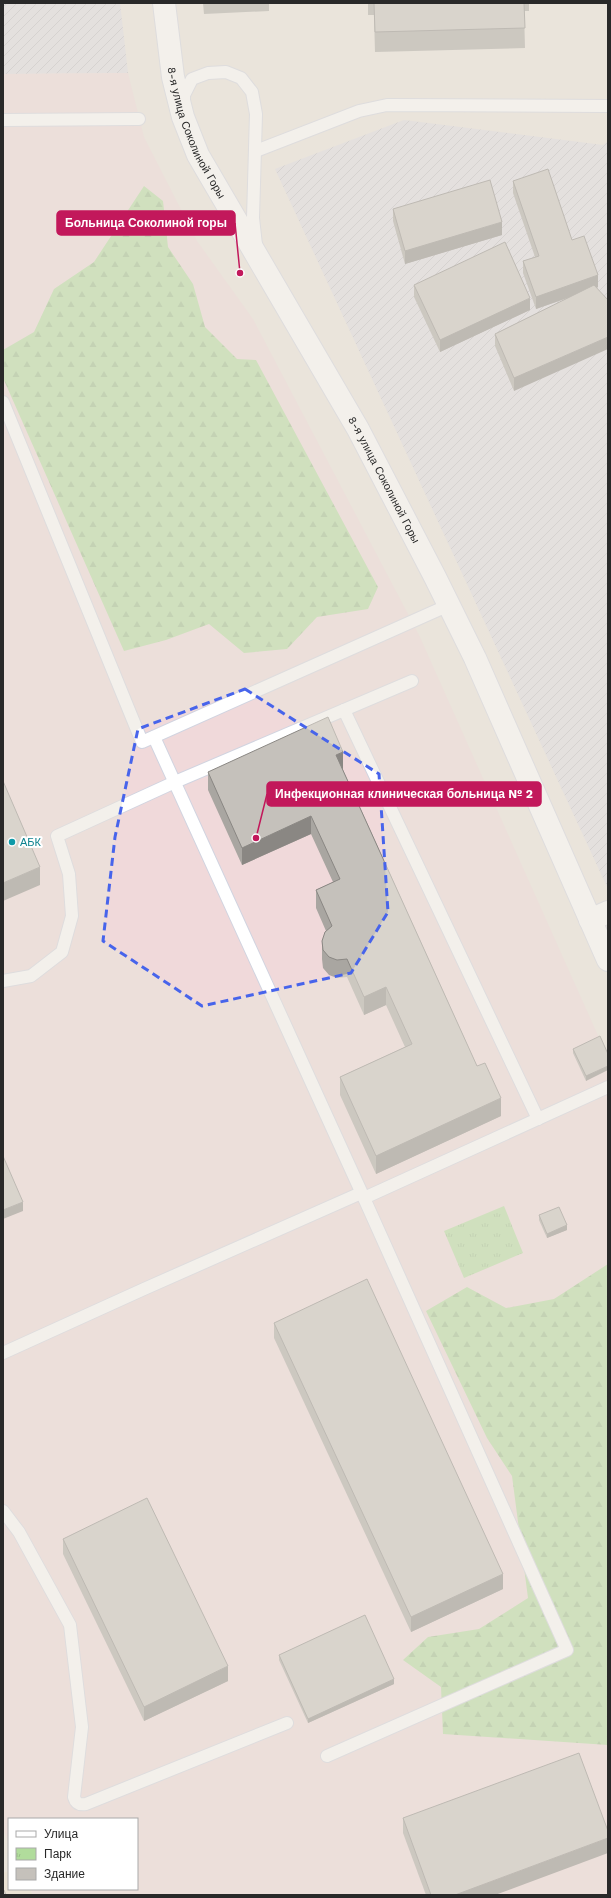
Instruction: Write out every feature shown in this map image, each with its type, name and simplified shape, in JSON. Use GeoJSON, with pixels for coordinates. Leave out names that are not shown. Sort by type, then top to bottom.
{"type":"FeatureCollection","features":[{"type":"Feature","properties":{"kind":"street","name":"8-я улица Соколиной Горы"},"geometry":{"type":"LineString","coordinates":[[164,3],[173,77],[183,117],[198,155],[358,429],[448,605],[599,916],[608,960]]}},
{"type":"Feature","properties":{"kind":"lane"},"geometry":{"type":"LineString","coordinates":[[183,117],[184,95],[192,79],[208,73],[226,72],[241,78],[252,92],[256,114],[253,218],[256,245],[263,267]]}},
{"type":"Feature","properties":{"kind":"lane"},"geometry":{"type":"LineString","coordinates":[[256,151],[359,111],[387,105],[608,106]]}},
{"type":"Feature","properties":{"kind":"lane"},"geometry":{"type":"LineString","coordinates":[[3,122],[139,119]]}},
{"type":"Feature","properties":{"kind":"lane"},"geometry":{"type":"LineString","coordinates":[[3,402],[142,742],[448,605]]}},
{"type":"Feature","properties":{"kind":"lane"},"geometry":{"type":"LineString","coordinates":[[3,981],[31,976],[62,952],[72,916],[69,874],[58,836],[175,782],[412,681]]}},
{"type":"Feature","properties":{"kind":"lane"},"geometry":{"type":"LineString","coordinates":[[344,710],[538,1119]]}},
{"type":"Feature","properties":{"kind":"lane"},"geometry":{"type":"LineString","coordinates":[[154,737],[363,1196],[567,1650],[327,1756]]}},
{"type":"Feature","properties":{"kind":"lane"},"geometry":{"type":"LineString","coordinates":[[3,1354],[144,1289],[363,1196],[608,1087]]}},
{"type":"Feature","properties":{"kind":"lane"},"geometry":{"type":"LineString","coordinates":[[3,1510],[20,1532],[70,1626],[82,1727],[74,1797],[76,1802],[81,1805],[86,1804],[287,1723]]}},
{"type":"Feature","properties":{"kind":"highlighted area"},"geometry":{"type":"Polygon","coordinates":[[[245,689],[379,774],[388,912],[351,973],[202,1006],[103,941],[115,837],[138,729],[245,689]]]}},
{"type":"Feature","properties":{"kind":"shaded area"},"geometry":{"type":"Polygon","coordinates":[[[3,3],[120,3],[128,73],[3,74],[3,3]]]}},
{"type":"Feature","properties":{"kind":"shaded area"},"geometry":{"type":"Polygon","coordinates":[[[128,73],[144,137],[197,241],[253,319],[419,635],[608,1058],[608,1895],[33,1895],[30,1890],[138,1890],[138,1818],[8,1818],[8,1841],[3,1829],[3,74],[128,73]]]}},
{"type":"Feature","properties":{"kind":"shaded area"},"geometry":{"type":"Polygon","coordinates":[[[404,120],[603,145],[608,141],[608,889],[275,169],[404,120]]]}},
{"type":"Feature","properties":{"kind":"shaded area"},"geometry":{"type":"Polygon","coordinates":[[[8,1871],[8,1890],[30,1890],[33,1895],[3,1895],[3,1873],[8,1871]]]}},
{"type":"Feature","properties":{"kind":"green space"},"geometry":{"type":"Polygon","coordinates":[[[144,186],[163,201],[168,247],[193,284],[205,327],[237,359],[256,360],[378,587],[368,609],[317,617],[287,649],[244,653],[209,624],[166,640],[124,651],[3,378],[3,350],[34,332],[54,289],[94,262],[144,186]]]}},
{"type":"Feature","properties":{"kind":"green space"},"geometry":{"type":"Polygon","coordinates":[[[504,1206],[523,1253],[464,1278],[444,1231],[504,1206]]]}},
{"type":"Feature","properties":{"kind":"green space"},"geometry":{"type":"Polygon","coordinates":[[[608,1264],[608,1745],[443,1734],[441,1687],[403,1660],[428,1637],[479,1629],[528,1598],[512,1476],[487,1438],[426,1311],[467,1287],[506,1308],[554,1299],[608,1264]]]}},
{"type":"Feature","properties":{"kind":"building"},"geometry":{"type":"Polygon","coordinates":[[[374,3],[524,3],[525,28],[375,32],[374,3]]]}},
{"type":"Feature","properties":{"kind":"building"},"geometry":{"type":"Polygon","coordinates":[[[548,169],[572,240],[584,236],[598,275],[536,297],[523,261],[539,256],[513,181],[548,169]]]}},
{"type":"Feature","properties":{"kind":"building"},"geometry":{"type":"Polygon","coordinates":[[[490,180],[502,222],[405,251],[393,209],[490,180]]]}},
{"type":"Feature","properties":{"kind":"building"},"geometry":{"type":"Polygon","coordinates":[[[505,242],[530,298],[440,340],[414,285],[505,242]]]}},
{"type":"Feature","properties":{"kind":"building"},"geometry":{"type":"Polygon","coordinates":[[[594,285],[608,300],[608,337],[514,378],[495,334],[594,285]]]}},
{"type":"Feature","properties":{"kind":"building"},"geometry":{"type":"Polygon","coordinates":[[[328,717],[343,752],[336,755],[477,1066],[485,1063],[501,1098],[376,1156],[340,1077],[412,1044],[386,987],[364,997],[347,959],[337,960],[329,957],[323,950],[322,941],[325,932],[332,926],[316,890],[340,879],[311,816],[242,848],[208,772],[328,717]]]}},
{"type":"Feature","properties":{"kind":"building","name":"АБК"},"geometry":{"type":"Polygon","coordinates":[[[3,781],[40,867],[3,883],[3,781]]]}},
{"type":"Feature","properties":{"kind":"building"},"geometry":{"type":"Polygon","coordinates":[[[600,1036],[608,1054],[608,1066],[586,1076],[573,1049],[600,1036]]]}},
{"type":"Feature","properties":{"kind":"building"},"geometry":{"type":"Polygon","coordinates":[[[3,1156],[23,1202],[3,1210],[3,1156]]]}},
{"type":"Feature","properties":{"kind":"building"},"geometry":{"type":"Polygon","coordinates":[[[559,1207],[567,1225],[547,1234],[539,1215],[559,1207]]]}},
{"type":"Feature","properties":{"kind":"building"},"geometry":{"type":"Polygon","coordinates":[[[367,1279],[503,1574],[411,1617],[274,1323],[367,1279]]]}},
{"type":"Feature","properties":{"kind":"building"},"geometry":{"type":"Polygon","coordinates":[[[147,1498],[228,1666],[144,1707],[63,1539],[147,1498]]]}},
{"type":"Feature","properties":{"kind":"building"},"geometry":{"type":"Polygon","coordinates":[[[365,1615],[394,1679],[308,1719],[279,1655],[365,1615]]]}},
{"type":"Feature","properties":{"kind":"building"},"geometry":{"type":"Polygon","coordinates":[[[579,1753],[608,1831],[608,1838],[455,1895],[431,1895],[403,1818],[579,1753]]]}},
{"type":"Feature","properties":{"kind":"place","name":"Больница Соколиной горы"},"geometry":{"type":"Point","coordinates":[240,273]}},
{"type":"Feature","properties":{"kind":"place","name":"Инфекционная клиническая больница № 2"},"geometry":{"type":"Point","coordinates":[256,838]}},
{"type":"Feature","properties":{"kind":"place","name":"АБК"},"geometry":{"type":"Point","coordinates":[12,842]}}]}
